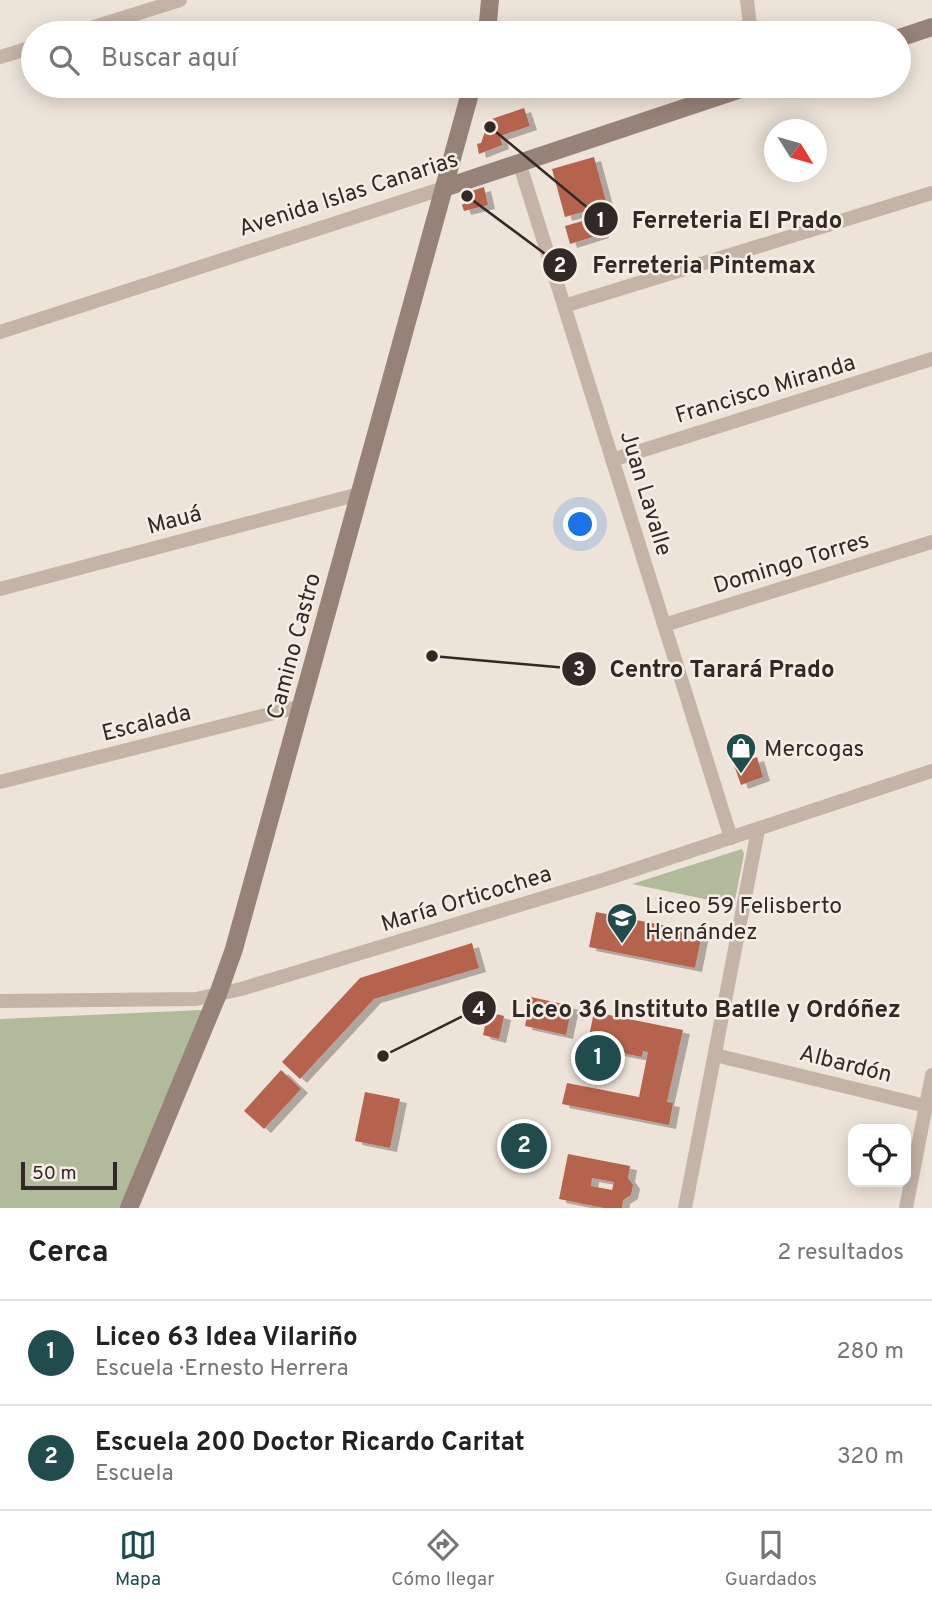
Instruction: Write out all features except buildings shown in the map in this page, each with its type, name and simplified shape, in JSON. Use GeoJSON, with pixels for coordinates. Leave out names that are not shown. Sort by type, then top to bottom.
{"type":"FeatureCollection","features":[{"type":"Feature","properties":{"kind":"street"},"geometry":{"type":"LineString","coordinates":[[113,21],[180,0]]}},
{"type":"Feature","properties":{"kind":"street"},"geometry":{"type":"LineString","coordinates":[[487,21],[490,0]]}},
{"type":"Feature","properties":{"kind":"street"},"geometry":{"type":"LineString","coordinates":[[747,0],[750,21]]}},
{"type":"Feature","properties":{"kind":"street"},"geometry":{"type":"LineString","coordinates":[[911,35],[932,29]]}},
{"type":"Feature","properties":{"kind":"street"},"geometry":{"type":"LineString","coordinates":[[0,57],[21,51]]}},
{"type":"Feature","properties":{"kind":"street","name":"Camino Castro"},"geometry":{"type":"LineString","coordinates":[[129,1208],[218,995],[233,949],[469,98]]}},
{"type":"Feature","properties":{"kind":"street","name":"Avenida Islas Canarias"},"geometry":{"type":"LineString","coordinates":[[0,332],[714,98]]}},
{"type":"Feature","properties":{"kind":"street","name":"Juan Lavalle"},"geometry":{"type":"LineString","coordinates":[[519,162],[731,838]]}},
{"type":"Feature","properties":{"kind":"street"},"geometry":{"type":"LineString","coordinates":[[564,306],[932,193]]}},
{"type":"Feature","properties":{"kind":"street","name":"Francisco Miranda"},"geometry":{"type":"LineString","coordinates":[[612,460],[932,359]]}},
{"type":"Feature","properties":{"kind":"street","name":"Mauá"},"geometry":{"type":"LineString","coordinates":[[0,589],[359,494]]}},
{"type":"Feature","properties":{"kind":"street","name":"Domingo Torres"},"geometry":{"type":"LineString","coordinates":[[664,625],[932,542]]}},
{"type":"Feature","properties":{"kind":"street","name":"Escalada"},"geometry":{"type":"LineString","coordinates":[[0,782],[302,706]]}},
{"type":"Feature","properties":{"kind":"street","name":"María Orticochea"},"geometry":{"type":"LineString","coordinates":[[0,1001],[196,999],[218,995],[606,879],[932,771]]}},
{"type":"Feature","properties":{"kind":"street"},"geometry":{"type":"LineString","coordinates":[[685,1208],[758,830]]}},
{"type":"Feature","properties":{"kind":"street","name":"Albardón"},"geometry":{"type":"LineString","coordinates":[[715,1055],[926,1106]]}},
{"type":"Feature","properties":{"kind":"street"},"geometry":{"type":"LineString","coordinates":[[906,1208],[932,1075]]}},
{"type":"Feature","properties":{"kind":"green space"},"geometry":{"type":"Polygon","coordinates":[[[742,849],[744,854],[734,905],[632,884],[742,849]]]}},
{"type":"Feature","properties":{"kind":"green space"},"geometry":{"type":"Polygon","coordinates":[[[202,1010],[122,1208],[0,1208],[0,1019],[202,1010]]]}},
{"type":"Feature","properties":{"kind":"place","name":"Ferreteria El Prado"},"geometry":{"type":"Point","coordinates":[490,127]}},
{"type":"Feature","properties":{"kind":"place","name":"Ferreteria Pintemax"},"geometry":{"type":"Point","coordinates":[467,196]}},
{"type":"Feature","properties":{"kind":"place","name":"Centro Tarará Prado"},"geometry":{"type":"Point","coordinates":[432,656]}},
{"type":"Feature","properties":{"kind":"place","name":"Mercogas"},"geometry":{"type":"Point","coordinates":[741,775]}},
{"type":"Feature","properties":{"kind":"place","name":"Liceo 59 Felisberto Hernández"},"geometry":{"type":"Point","coordinates":[622,945]}},
{"type":"Feature","properties":{"kind":"place","name":"Liceo 36 Instituto Batlle y Ordóñez"},"geometry":{"type":"Point","coordinates":[383,1056]}},
{"type":"Feature","properties":{"kind":"place","name":"Liceo 63 Idea Vilariño"},"geometry":{"type":"Point","coordinates":[598,1058]}},
{"type":"Feature","properties":{"kind":"place","name":"Escuela 200 Doctor Ricardo Caritat"},"geometry":{"type":"Point","coordinates":[524,1146]}}]}
